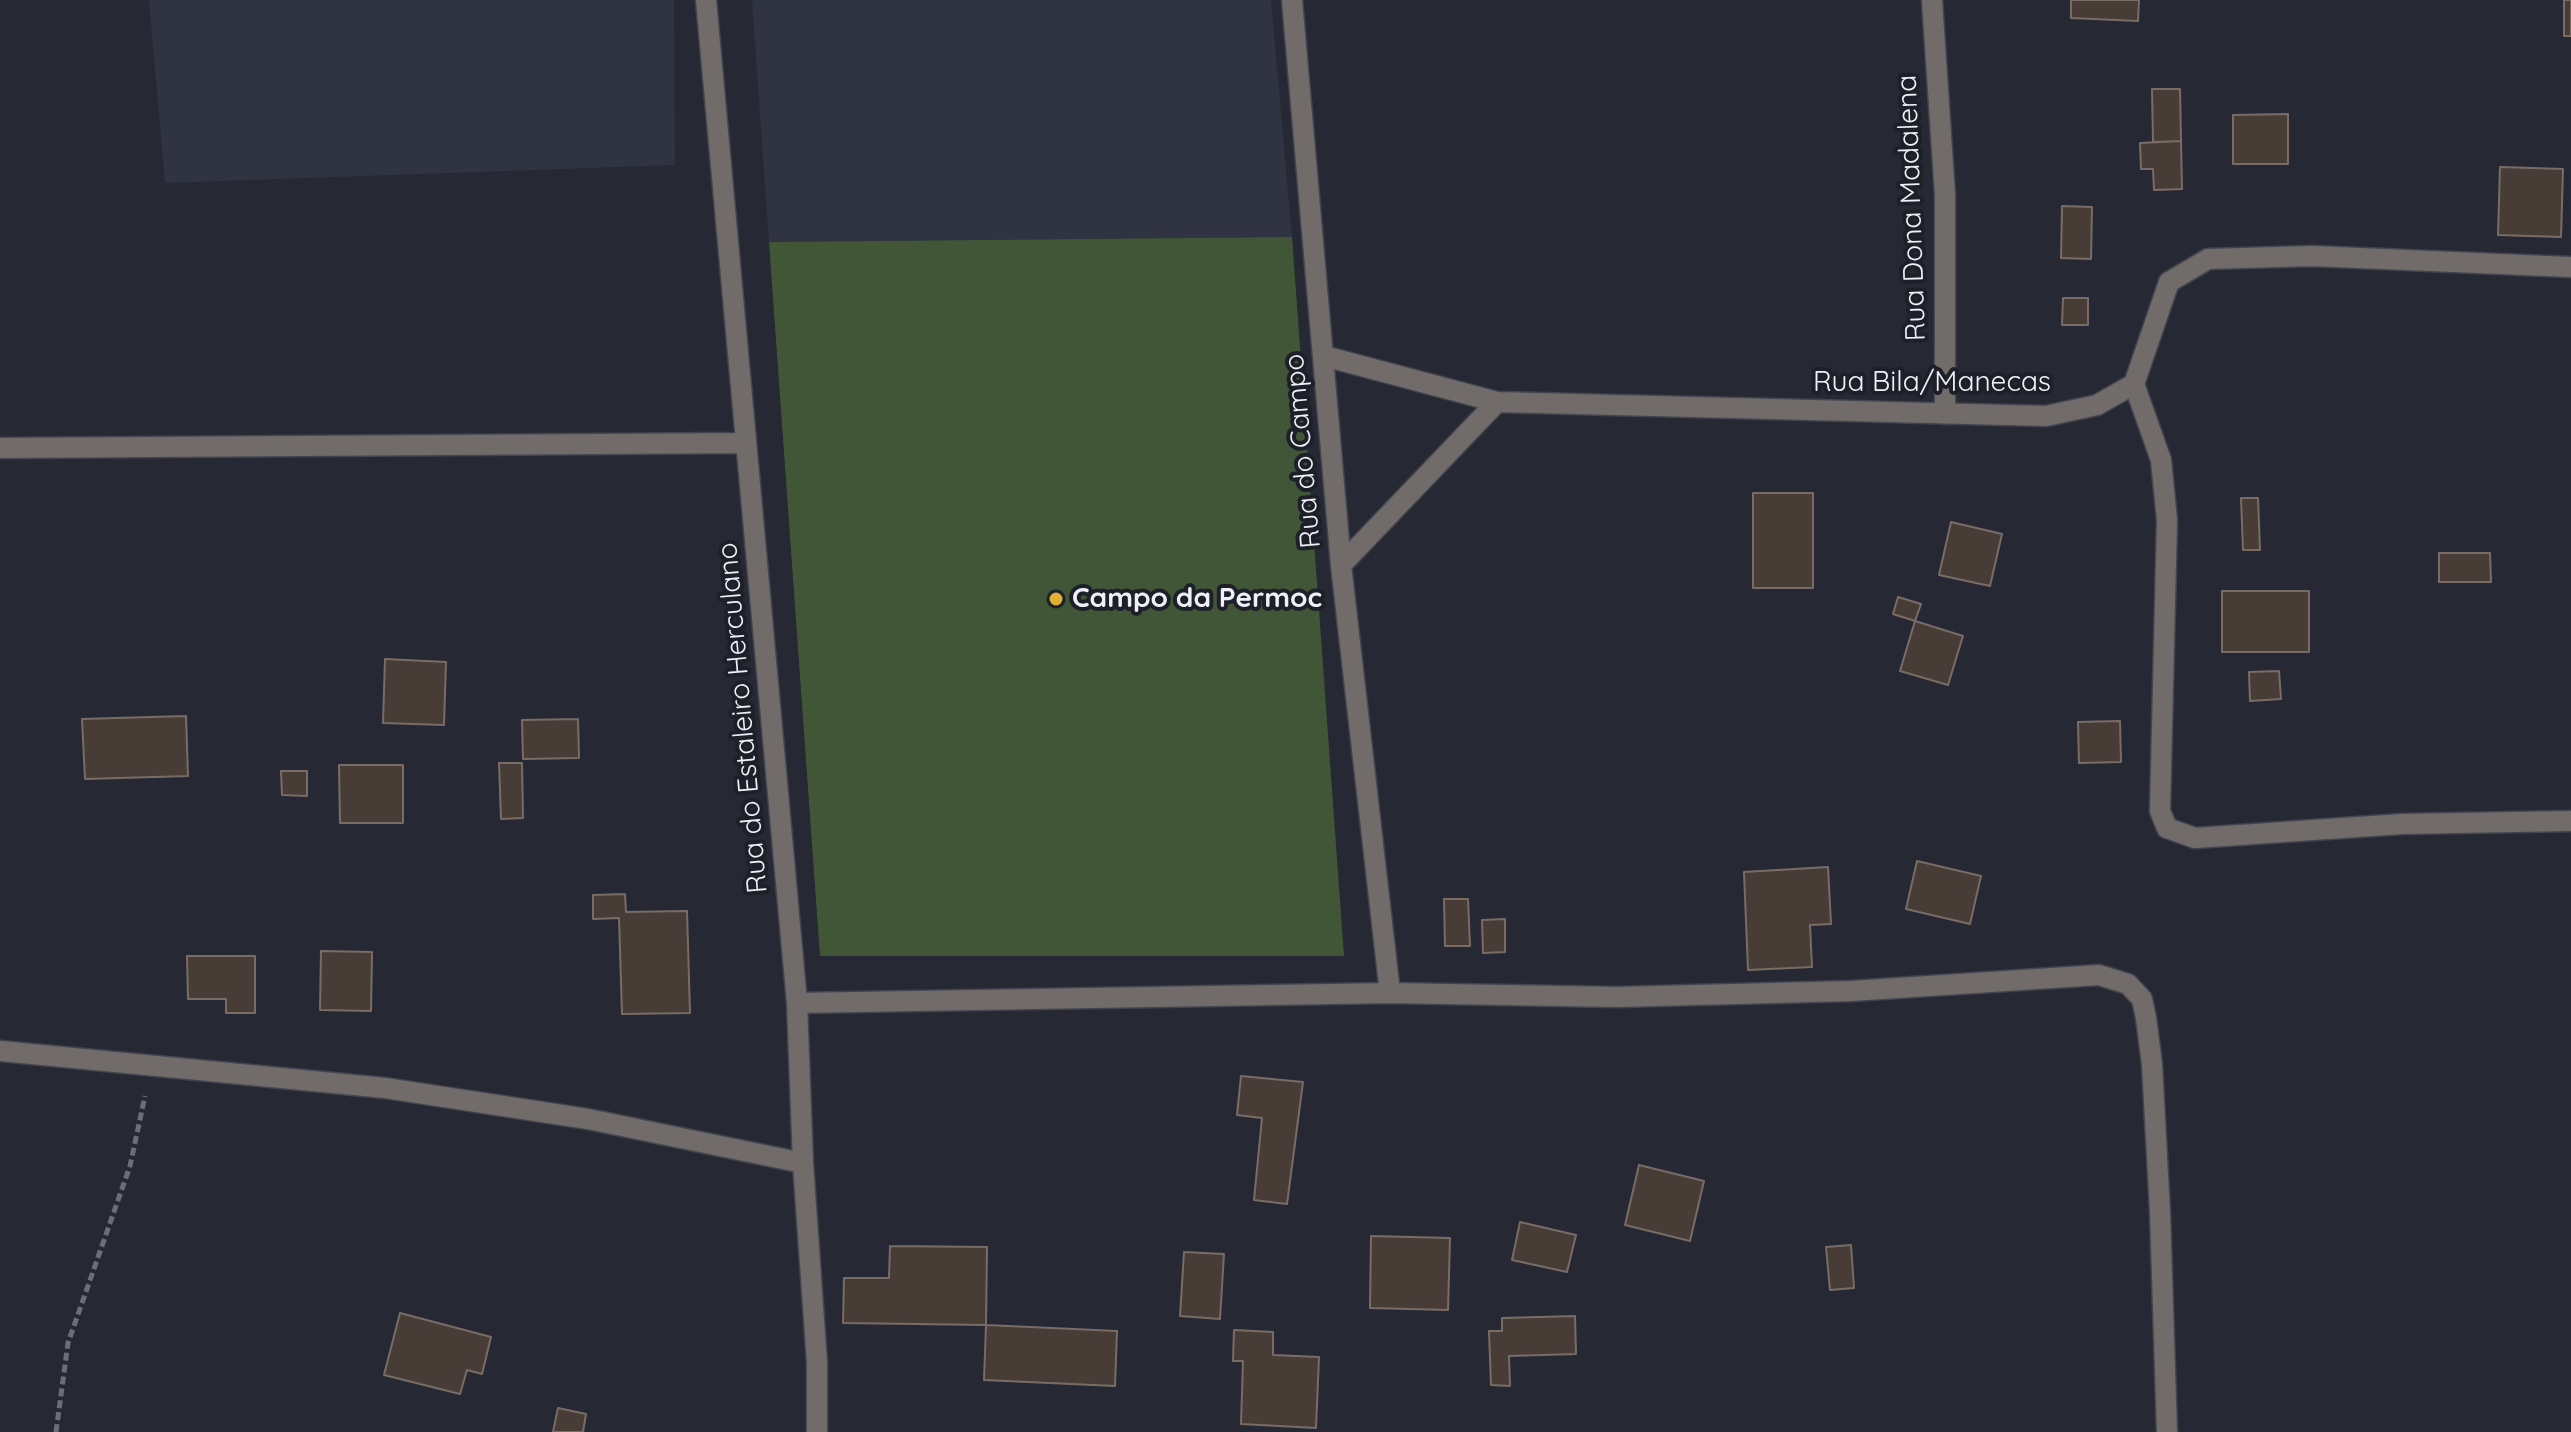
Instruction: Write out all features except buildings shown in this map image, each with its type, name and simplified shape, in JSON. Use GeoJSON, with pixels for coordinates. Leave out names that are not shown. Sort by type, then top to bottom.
{"type":"FeatureCollection","features":[{"type":"Feature","properties":{"kind":"street","name":"Rua do Estaleiro Herculano"},"geometry":{"type":"LineString","coordinates":[[706,0],[797,1003],[803,1163],[817,1363],[817,1432]]}},
{"type":"Feature","properties":{"kind":"street","name":"Rua do Campo"},"geometry":{"type":"LineString","coordinates":[[1292,0],[1341,565],[1390,993]]}},
{"type":"Feature","properties":{"kind":"street","name":"Rua Dona Madalena"},"geometry":{"type":"LineString","coordinates":[[1932,0],[1945,195],[1945,414]]}},
{"type":"Feature","properties":{"kind":"street"},"geometry":{"type":"LineString","coordinates":[[2571,267],[2312,256],[2208,259],[2169,282],[2134,384],[2161,460],[2167,520],[2160,811],[2167,828],[2195,838],[2402,824],[2571,821]]}},
{"type":"Feature","properties":{"kind":"street","name":"Rua Bila/Manecas"},"geometry":{"type":"LineString","coordinates":[[1324,356],[1497,402],[2046,416],[2097,405],[2134,384]]}},
{"type":"Feature","properties":{"kind":"street"},"geometry":{"type":"LineString","coordinates":[[1341,565],[1497,402]]}},
{"type":"Feature","properties":{"kind":"street"},"geometry":{"type":"LineString","coordinates":[[0,448],[746,443]]}},
{"type":"Feature","properties":{"kind":"street"},"geometry":{"type":"LineString","coordinates":[[797,1003],[1390,993],[1617,997],[1779,993],[2099,975],[2128,984],[2142,999],[2152,1064],[2167,1432]]}},
{"type":"Feature","properties":{"kind":"street"},"geometry":{"type":"LineString","coordinates":[[0,1051],[151,1068],[385,1088],[588,1119],[803,1163]]}},
{"type":"Feature","properties":{"kind":"path"},"geometry":{"type":"LineString","coordinates":[[56,1432],[68,1343],[130,1166],[151,1068]]}},
{"type":"Feature","properties":{"kind":"shaded area"},"geometry":{"type":"Polygon","coordinates":[[[149,0],[674,0],[675,165],[165,183],[149,0]]]}},
{"type":"Feature","properties":{"kind":"shaded area"},"geometry":{"type":"Polygon","coordinates":[[[752,0],[1271,0],[1292,237],[769,242],[752,0]]]}},
{"type":"Feature","properties":{"kind":"green space","name":"Campo da Permoc"},"geometry":{"type":"Polygon","coordinates":[[[1292,237],[1344,956],[820,956],[769,242],[1292,237]]]}},
{"type":"Feature","properties":{"kind":"place","name":"Campo da Permoc"},"geometry":{"type":"Point","coordinates":[1056,599]}}]}
